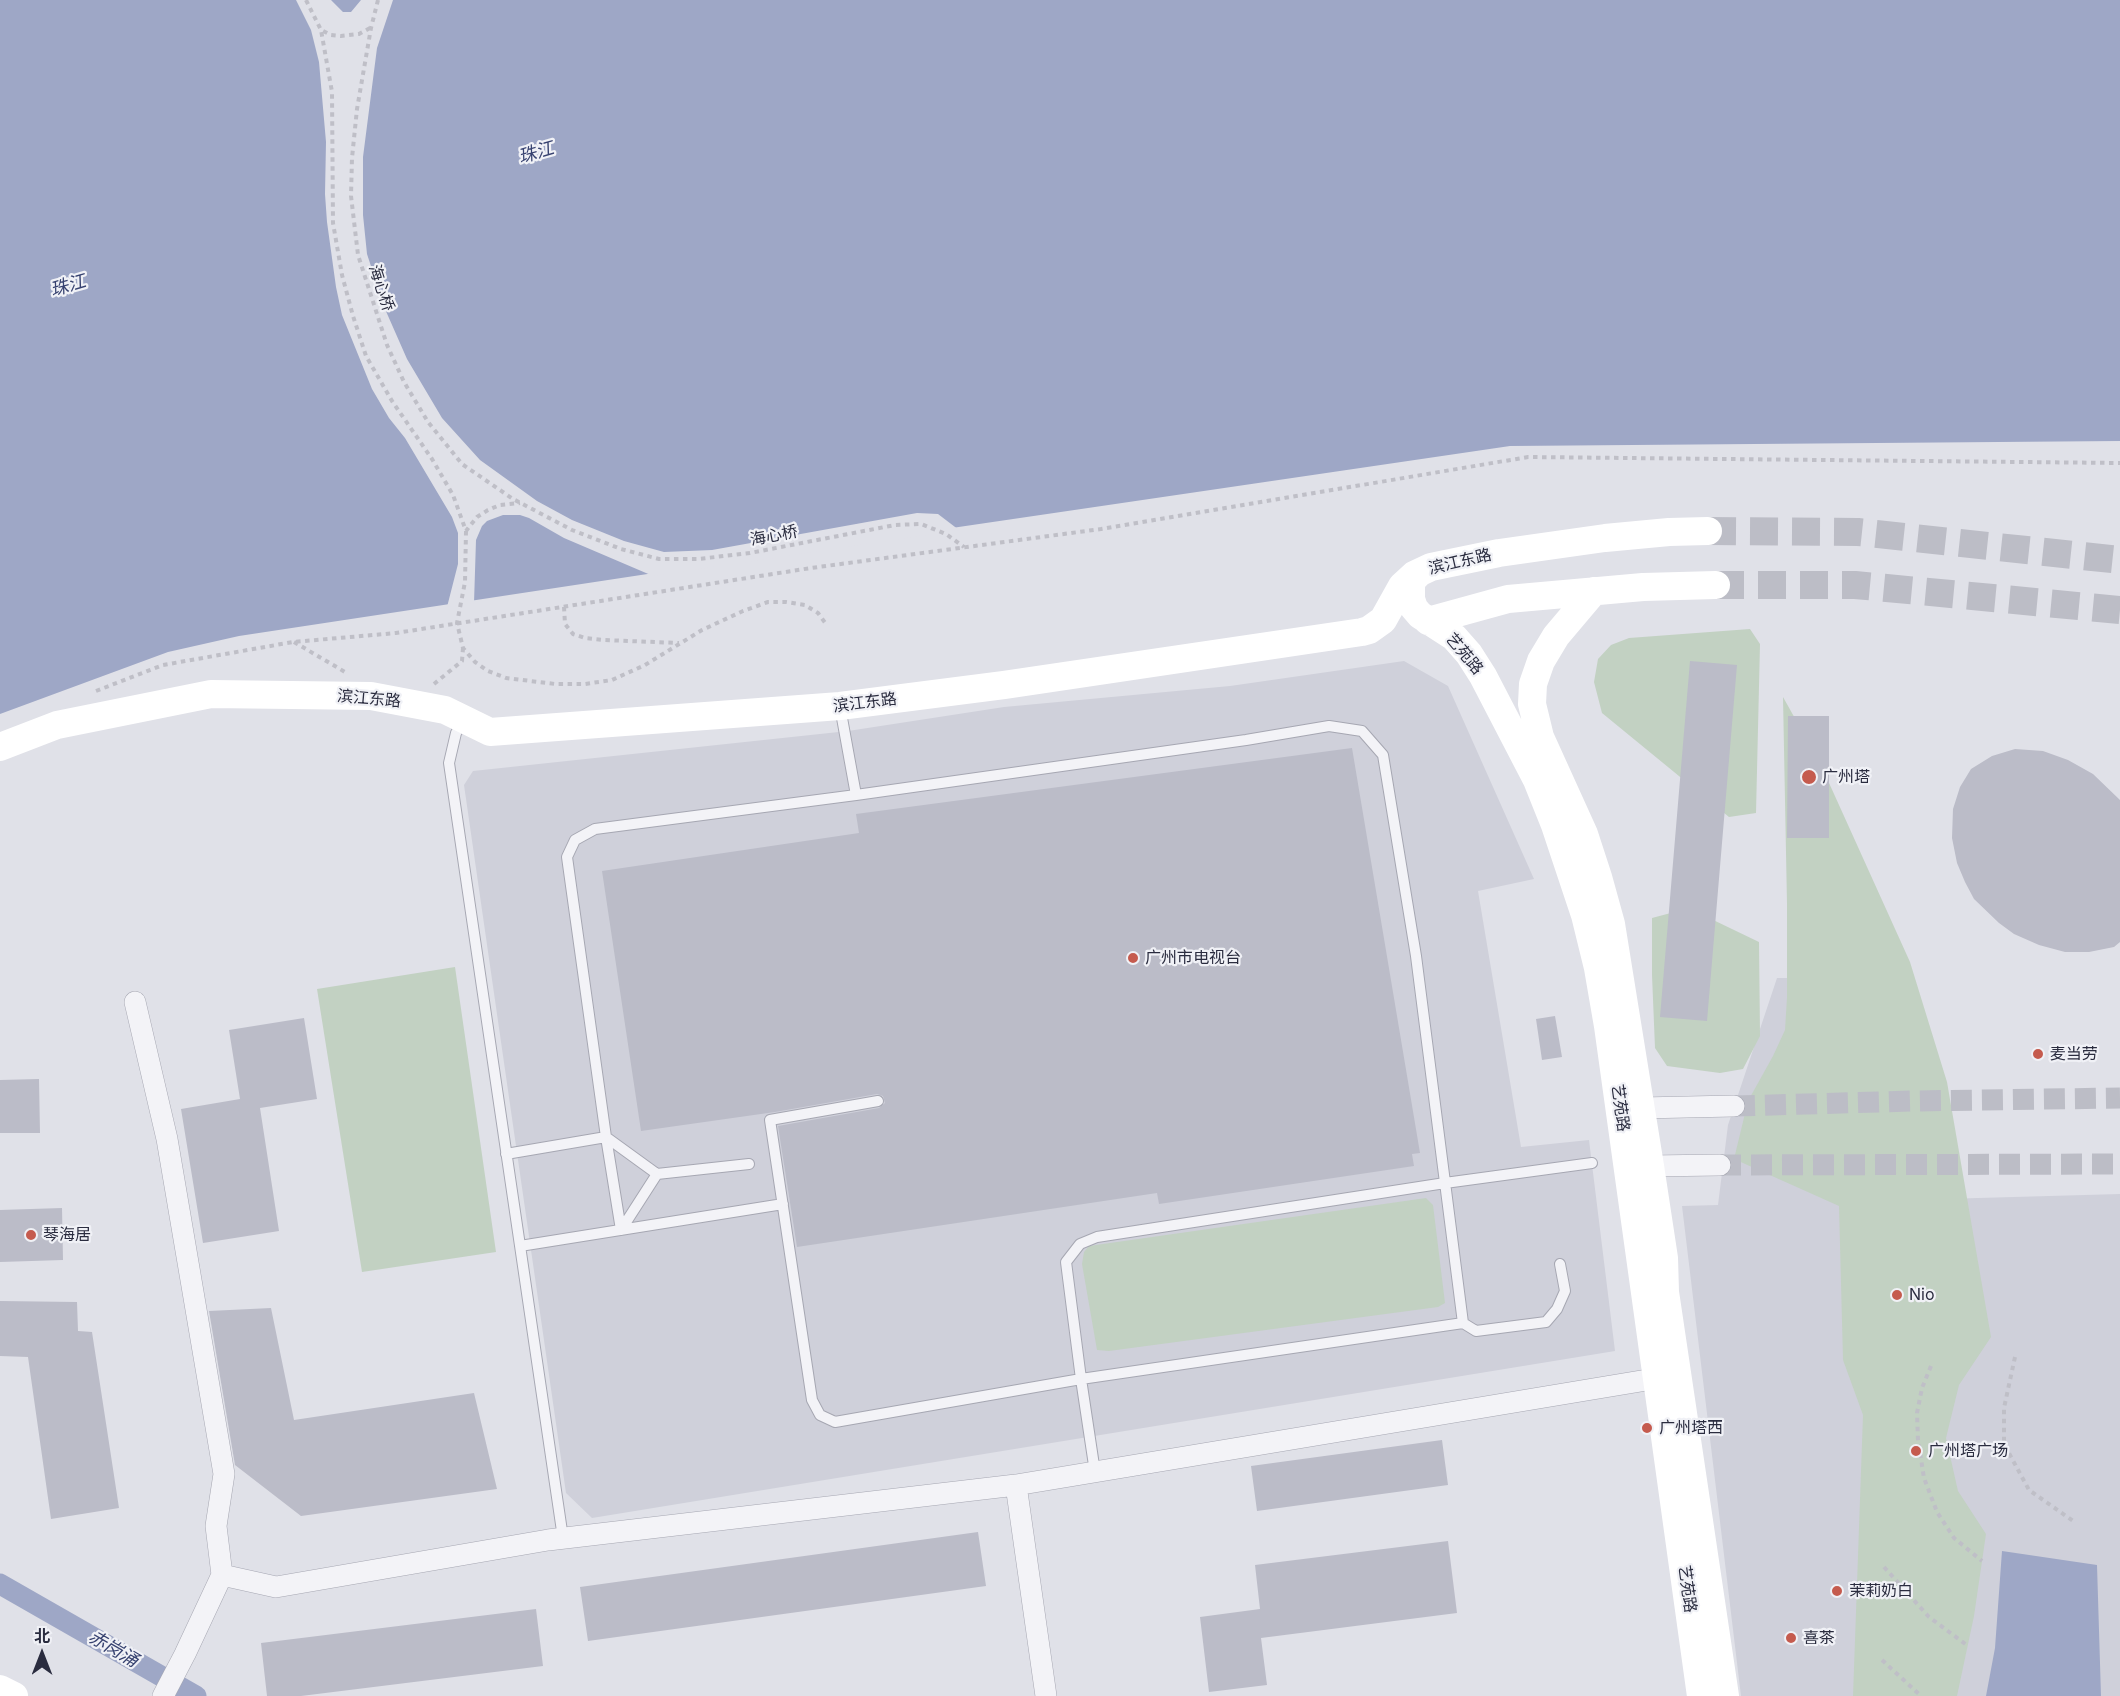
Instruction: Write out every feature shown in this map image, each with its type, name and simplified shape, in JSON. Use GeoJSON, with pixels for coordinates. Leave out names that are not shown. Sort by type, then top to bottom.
{"type":"FeatureCollection","features":[{"type":"Feature","properties":{"kind":"street","name":"滨江东路"},"geometry":{"type":"LineString","coordinates":[[0,747],[57,725],[211,694],[370,696],[444,710],[490,732],[840,706],[1004,685],[1362,632],[1383,620],[1402,586],[1414,575],[1431,567],[1499,553],[1605,538],[1708,531]]}},
{"type":"Feature","properties":{"kind":"street","name":"艺苑路"},"geometry":{"type":"LineString","coordinates":[[1419,573],[1412,580],[1411,599],[1420,615],[1454,637],[1469,654],[1483,676],[1521,748],[1555,825],[1585,915],[1598,968],[1625,1141],[1725,1696]]}},
{"type":"Feature","properties":{"kind":"street"},"geometry":{"type":"LineString","coordinates":[[1428,621],[1508,600],[1643,587],[1716,585]]}},
{"type":"Feature","properties":{"kind":"street","name":"艺苑路"},"geometry":{"type":"LineString","coordinates":[[1594,591],[1556,636],[1541,661],[1533,684],[1532,704],[1540,737],[1584,834],[1613,936],[1650,1166],[1668,1376],[1701,1696]]}},
{"type":"Feature","properties":{"kind":"street"},"geometry":{"type":"LineString","coordinates":[[135,1002],[167,1139],[224,1474],[216,1526],[222,1575],[163,1696]]}},
{"type":"Feature","properties":{"kind":"street"},"geometry":{"type":"LineString","coordinates":[[1720,1165],[1650,1166],[1625,1141],[1641,1108],[1734,1106]]}},
{"type":"Feature","properties":{"kind":"street"},"geometry":{"type":"LineString","coordinates":[[222,1575],[276,1587],[563,1538],[1016,1485],[1668,1376]]}},
{"type":"Feature","properties":{"kind":"street"},"geometry":{"type":"LineString","coordinates":[[1016,1485],[1046,1696]]}},
{"type":"Feature","properties":{"kind":"street"},"geometry":{"type":"LineString","coordinates":[[0,1689],[14,1696]]}},
{"type":"Feature","properties":{"kind":"lane"},"geometry":{"type":"LineString","coordinates":[[840,706],[856,795]]}},
{"type":"Feature","properties":{"kind":"lane"},"geometry":{"type":"LineString","coordinates":[[464,720],[456,733],[449,763],[563,1538]]}},
{"type":"Feature","properties":{"kind":"lane"},"geometry":{"type":"LineString","coordinates":[[621,1230],[567,857],[575,840],[595,829],[856,795],[1329,726],[1362,730],[1383,754],[1416,956],[1463,1323]]}},
{"type":"Feature","properties":{"kind":"lane"},"geometry":{"type":"LineString","coordinates":[[878,1101],[770,1120],[812,1400],[820,1415],[835,1422],[1081,1379],[1463,1323],[1476,1331],[1546,1322],[1557,1309],[1565,1291],[1560,1264]]}},
{"type":"Feature","properties":{"kind":"lane"},"geometry":{"type":"LineString","coordinates":[[506,1154],[606,1137],[657,1174],[749,1164]]}},
{"type":"Feature","properties":{"kind":"lane"},"geometry":{"type":"LineString","coordinates":[[1095,1472],[1066,1262],[1080,1244],[1097,1237],[1445,1183],[1592,1163]]}},
{"type":"Feature","properties":{"kind":"lane"},"geometry":{"type":"LineString","coordinates":[[621,1230],[657,1174]]}},
{"type":"Feature","properties":{"kind":"lane"},"geometry":{"type":"LineString","coordinates":[[520,1246],[783,1203]]}},
{"type":"Feature","properties":{"kind":"path","name":"海心桥"},"geometry":{"type":"LineString","coordinates":[[306,0],[321,30],[332,92],[333,223],[342,275],[353,316],[366,356],[392,401],[432,459],[453,495],[466,531],[465,582],[457,623]]}},
{"type":"Feature","properties":{"kind":"path","name":"海心桥"},"geometry":{"type":"LineString","coordinates":[[378,0],[357,109],[352,158],[353,217],[358,255],[387,345],[404,382],[428,422],[462,464],[521,503],[572,530],[621,549],[658,559],[698,559],[750,553],[895,525],[921,524],[946,534],[964,548]]}},
{"type":"Feature","properties":{"kind":"path"},"geometry":{"type":"LineString","coordinates":[[321,30],[331,35],[341,36],[359,34],[371,28]]}},
{"type":"Feature","properties":{"kind":"path"},"geometry":{"type":"LineString","coordinates":[[87,695],[163,665],[294,642],[396,633],[811,568],[1101,529],[1528,457],[2120,463]]}},
{"type":"Feature","properties":{"kind":"path"},"geometry":{"type":"LineString","coordinates":[[466,531],[477,517],[488,510],[500,505],[521,503]]}},
{"type":"Feature","properties":{"kind":"path"},"geometry":{"type":"LineString","coordinates":[[463,648],[475,662],[488,671],[506,678],[538,683],[585,684],[612,680],[645,665],[702,630],[768,602],[805,605],[818,613],[826,624]]}},
{"type":"Feature","properties":{"kind":"path"},"geometry":{"type":"LineString","coordinates":[[564,607],[565,624],[573,634],[604,640],[682,643]]}},
{"type":"Feature","properties":{"kind":"path"},"geometry":{"type":"LineString","coordinates":[[432,685],[462,661],[463,648],[457,623]]}},
{"type":"Feature","properties":{"kind":"path"},"geometry":{"type":"LineString","coordinates":[[294,642],[348,674]]}},
{"type":"Feature","properties":{"kind":"path"},"geometry":{"type":"LineString","coordinates":[[2015,1357],[2004,1408],[2004,1444],[2029,1490],[2076,1523]]}},
{"type":"Feature","properties":{"kind":"path"},"geometry":{"type":"LineString","coordinates":[[1931,1366],[1922,1388],[1917,1413],[1918,1440],[1924,1478],[1937,1512],[1954,1538],[1982,1561]]}},
{"type":"Feature","properties":{"kind":"path"},"geometry":{"type":"LineString","coordinates":[[1884,1567],[1929,1617],[1968,1646]]}},
{"type":"Feature","properties":{"kind":"path"},"geometry":{"type":"LineString","coordinates":[[1882,1660],[1921,1696]]}},
{"type":"Feature","properties":{"kind":"shaded area"},"geometry":{"type":"Polygon","coordinates":[[[1404,661],[1448,686],[1534,879],[1478,891],[1521,1147],[1589,1140],[1615,1351],[592,1518],[566,1493],[464,785],[473,771],[848,731],[1004,707],[1230,686],[1404,661]]]}},
{"type":"Feature","properties":{"kind":"shaded area","name":"广州塔广场"},"geometry":{"type":"Polygon","coordinates":[[[1777,978],[1837,978],[1836,1202],[2120,1194],[2120,1696],[1741,1696],[1682,1206],[1718,1205],[1728,1125],[1777,978]]]}},
{"type":"Feature","properties":{"kind":"green space"},"geometry":{"type":"Polygon","coordinates":[[[1750,629],[1760,644],[1756,813],[1729,817],[1602,713],[1594,682],[1598,659],[1611,645],[1629,638],[1750,629]]]}},
{"type":"Feature","properties":{"kind":"green space"},"geometry":{"type":"Polygon","coordinates":[[[1783,697],[1820,763],[1910,962],[1947,1082],[1991,1337],[1959,1385],[1946,1438],[1958,1491],[1986,1534],[1974,1616],[1957,1696],[1853,1696],[1863,1415],[1843,1360],[1839,1206],[1734,1159],[1748,1101],[1785,1030],[1787,904],[1783,697]]]}},
{"type":"Feature","properties":{"kind":"green space"},"geometry":{"type":"Polygon","coordinates":[[[1682,910],[1707,917],[1759,942],[1760,1036],[1743,1069],[1720,1073],[1667,1066],[1655,1048],[1652,918],[1682,910]]]}},
{"type":"Feature","properties":{"kind":"green space"},"geometry":{"type":"Polygon","coordinates":[[[455,967],[496,1252],[362,1272],[317,989],[455,967]]]}},
{"type":"Feature","properties":{"kind":"green space"},"geometry":{"type":"Polygon","coordinates":[[[1426,1198],[1433,1205],[1445,1303],[1438,1307],[1109,1351],[1097,1350],[1082,1264],[1084,1252],[1089,1246],[1426,1198]]]}},
{"type":"Feature","properties":{"kind":"water","name":"珠江"},"geometry":{"type":"Polygon","coordinates":[[[0,0],[2120,0],[2120,441],[1510,446],[239,636],[168,652],[0,714],[0,0]]]}},
{"type":"Feature","properties":{"kind":"water"},"geometry":{"type":"Polygon","coordinates":[[[2002,1551],[2097,1565],[2101,1696],[1986,1696],[1995,1648],[2002,1551]]]}},
{"type":"Feature","properties":{"kind":"pier"},"geometry":{"type":"Polygon","coordinates":[[[296,0],[331,0],[343,12],[351,12],[361,0],[393,0],[377,48],[363,157],[363,215],[367,254],[385,309],[407,359],[442,418],[480,460],[537,501],[572,520],[624,541],[664,552],[712,550],[917,513],[938,514],[959,530],[653,576],[564,538],[529,518],[520,515],[503,515],[487,521],[482,526],[476,540],[474,603],[447,607],[458,564],[458,533],[452,517],[405,438],[389,418],[372,389],[342,315],[327,222],[326,142],[319,62],[311,30],[296,0]]]}},
{"type":"Feature","properties":{"kind":"building"},"geometry":{"type":"Polygon","coordinates":[[[1690,661],[1737,665],[1707,1021],[1660,1017],[1690,661]]]}},
{"type":"Feature","properties":{"kind":"building","name":"广州塔"},"geometry":{"type":"Polygon","coordinates":[[[1788,716],[1829,716],[1829,838],[1787,838],[1788,716]]]}},
{"type":"Feature","properties":{"kind":"building","name":"广州市电视台"},"geometry":{"type":"Polygon","coordinates":[[[1352,748],[1420,1153],[1412,1154],[1414,1166],[1159,1204],[1157,1193],[797,1247],[778,1126],[879,1108],[885,1103],[883,1096],[877,1094],[775,1112],[641,1131],[602,871],[859,833],[856,814],[1352,748]]]}},
{"type":"Feature","properties":{"kind":"building"},"geometry":{"type":"Polygon","coordinates":[[[2015,749],[2043,751],[2068,760],[2093,774],[2120,800],[2120,942],[2114,947],[2089,952],[2065,952],[2039,945],[2014,934],[1999,923],[1974,899],[1965,882],[1957,863],[1952,838],[1953,809],[1960,787],[1971,769],[1992,756],[2015,749]]]}},
{"type":"Feature","properties":{"kind":"building"},"geometry":{"type":"Polygon","coordinates":[[[1555,1016],[1562,1057],[1542,1060],[1536,1019],[1555,1016]]]}},
{"type":"Feature","properties":{"kind":"building"},"geometry":{"type":"Polygon","coordinates":[[[304,1018],[317,1099],[260,1108],[279,1231],[203,1243],[181,1109],[240,1099],[229,1030],[304,1018]]]}},
{"type":"Feature","properties":{"kind":"building"},"geometry":{"type":"Polygon","coordinates":[[[39,1079],[40,1133],[0,1133],[0,1080],[39,1079]]]}},
{"type":"Feature","properties":{"kind":"building","name":"琴海居"},"geometry":{"type":"Polygon","coordinates":[[[62,1208],[63,1260],[0,1262],[0,1210],[62,1208]]]}},
{"type":"Feature","properties":{"kind":"building"},"geometry":{"type":"Polygon","coordinates":[[[0,1301],[77,1302],[78,1331],[92,1332],[119,1508],[51,1519],[28,1357],[0,1356],[0,1301]]]}},
{"type":"Feature","properties":{"kind":"building"},"geometry":{"type":"Polygon","coordinates":[[[271,1308],[294,1420],[474,1393],[497,1489],[301,1516],[235,1465],[209,1311],[271,1308]]]}},
{"type":"Feature","properties":{"kind":"building"},"geometry":{"type":"Polygon","coordinates":[[[1442,1440],[1448,1485],[1257,1511],[1251,1466],[1442,1440]]]}},
{"type":"Feature","properties":{"kind":"building"},"geometry":{"type":"Polygon","coordinates":[[[978,1532],[986,1586],[588,1641],[580,1587],[978,1532]]]}},
{"type":"Feature","properties":{"kind":"building"},"geometry":{"type":"Polygon","coordinates":[[[1448,1541],[1457,1613],[1261,1638],[1267,1685],[1209,1692],[1200,1617],[1260,1609],[1255,1565],[1448,1541]]]}},
{"type":"Feature","properties":{"kind":"building"},"geometry":{"type":"Polygon","coordinates":[[[536,1609],[543,1666],[301,1696],[267,1696],[261,1643],[536,1609]]]}},
{"type":"Feature","properties":{"kind":"waterway","name":"赤岗涌"},"geometry":{"type":"LineString","coordinates":[[0,1584],[196,1696]]}},
{"type":"Feature","properties":{"kind":"tunnel"},"geometry":{"type":"LineString","coordinates":[[1708,531],[1858,532],[2120,560]]}},
{"type":"Feature","properties":{"kind":"tunnel"},"geometry":{"type":"LineString","coordinates":[[1716,585],[1855,585],[2120,610]]}},
{"type":"Feature","properties":{"kind":"tunnel"},"geometry":{"type":"LineString","coordinates":[[1734,1106],[2120,1098]]}},
{"type":"Feature","properties":{"kind":"tunnel"},"geometry":{"type":"LineString","coordinates":[[1720,1165],[2120,1164]]}},
{"type":"Feature","properties":{"kind":"place","name":"广州塔"},"geometry":{"type":"Point","coordinates":[1809,777]}},
{"type":"Feature","properties":{"kind":"place","name":"广州市电视台"},"geometry":{"type":"Point","coordinates":[1133,958]}},
{"type":"Feature","properties":{"kind":"place","name":"麦当劳"},"geometry":{"type":"Point","coordinates":[2038,1054]}},
{"type":"Feature","properties":{"kind":"place","name":"琴海居"},"geometry":{"type":"Point","coordinates":[31,1235]}},
{"type":"Feature","properties":{"kind":"place","name":"Nio"},"geometry":{"type":"Point","coordinates":[1897,1295]}},
{"type":"Feature","properties":{"kind":"place","name":"广州塔西"},"geometry":{"type":"Point","coordinates":[1647,1428]}},
{"type":"Feature","properties":{"kind":"place","name":"广州塔广场"},"geometry":{"type":"Point","coordinates":[1916,1451]}},
{"type":"Feature","properties":{"kind":"place","name":"茉莉奶白"},"geometry":{"type":"Point","coordinates":[1837,1591]}},
{"type":"Feature","properties":{"kind":"place","name":"喜茶"},"geometry":{"type":"Point","coordinates":[1791,1638]}}]}
